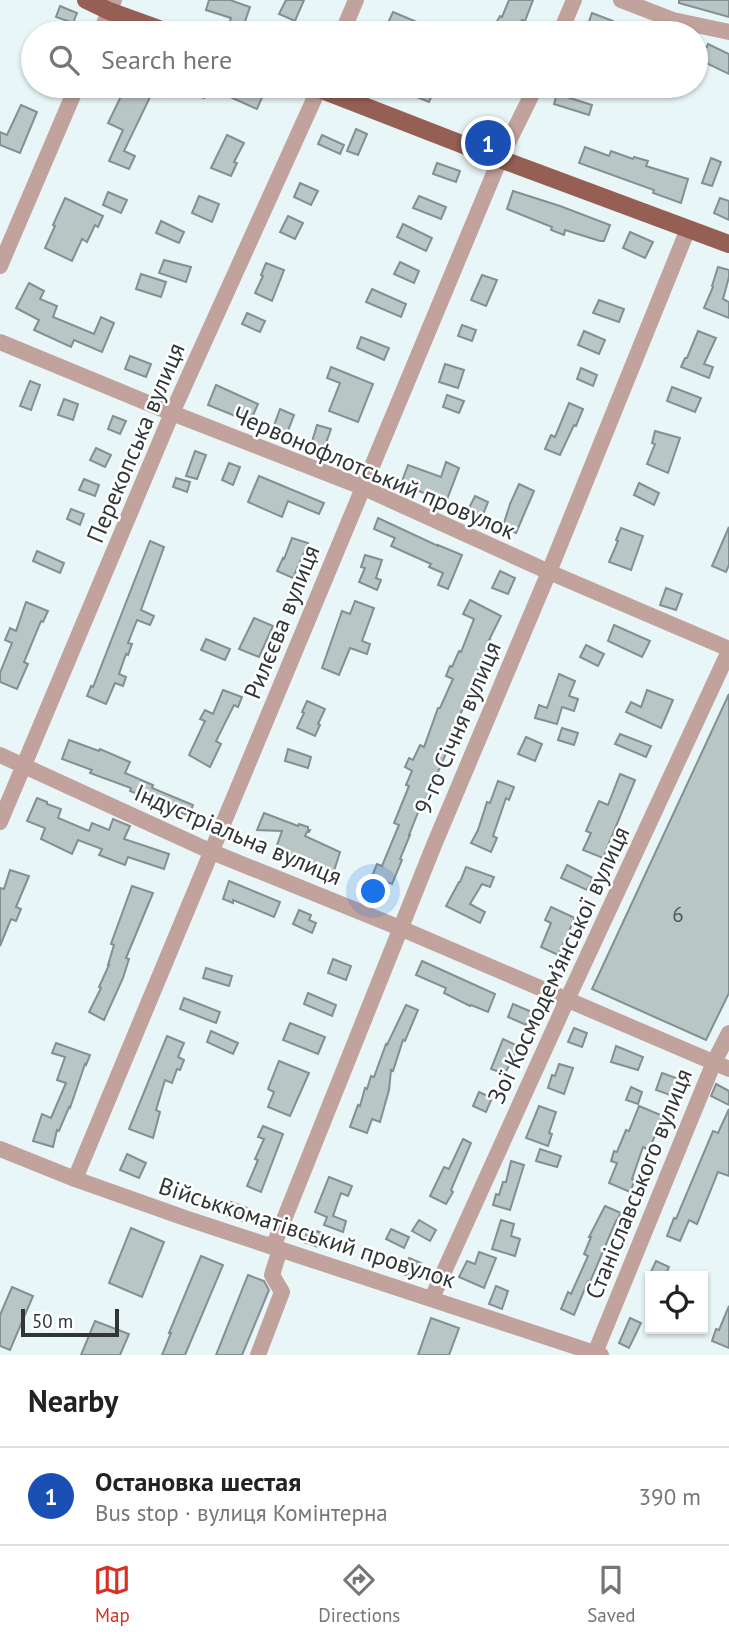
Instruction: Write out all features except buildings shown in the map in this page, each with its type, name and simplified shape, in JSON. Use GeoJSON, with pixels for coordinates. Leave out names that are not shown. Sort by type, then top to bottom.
{"type":"FeatureCollection","features":[{"type":"Feature","properties":{"kind":"main road"},"geometry":{"type":"LineString","coordinates":[[86,0],[112,6],[144,21]]}},
{"type":"Feature","properties":{"kind":"main road"},"geometry":{"type":"LineString","coordinates":[[345,98],[729,244]]}},
{"type":"Feature","properties":{"kind":"street"},"geometry":{"type":"LineString","coordinates":[[347,21],[356,0]]}},
{"type":"Feature","properties":{"kind":"street"},"geometry":{"type":"LineString","coordinates":[[565,21],[574,0]]}},
{"type":"Feature","properties":{"kind":"street"},"geometry":{"type":"LineString","coordinates":[[621,0],[678,21]]}},
{"type":"Feature","properties":{"kind":"street"},"geometry":{"type":"LineString","coordinates":[[708,28],[729,32]]}},
{"type":"Feature","properties":{"kind":"street"},"geometry":{"type":"LineString","coordinates":[[0,266],[72,98]]}},
{"type":"Feature","properties":{"kind":"street","name":"Перекопська вулиця"},"geometry":{"type":"LineString","coordinates":[[0,822],[172,413],[312,98]]}},
{"type":"Feature","properties":{"kind":"street","name":"Рилєєва вулиця"},"geometry":{"type":"LineString","coordinates":[[75,1179],[500,159],[530,98]]}},
{"type":"Feature","properties":{"kind":"street","name":"9-го Січня вулиця"},"geometry":{"type":"LineString","coordinates":[[258,1355],[282,1292],[272,1275],[277,1248],[400,928],[549,572],[688,229]]}},
{"type":"Feature","properties":{"kind":"street","name":"Червонофлотський провулок"},"geometry":{"type":"LineString","coordinates":[[0,342],[362,487],[729,650]]}},
{"type":"Feature","properties":{"kind":"street","name":"Зої Космодем’янської вулиця"},"geometry":{"type":"LineString","coordinates":[[432,1298],[729,650]]}},
{"type":"Feature","properties":{"kind":"street","name":"Індустріальна вулиця"},"geometry":{"type":"LineString","coordinates":[[0,755],[212,852],[400,928],[722,1066]]}},
{"type":"Feature","properties":{"kind":"street","name":"Станіславського вулиця"},"geometry":{"type":"LineString","coordinates":[[598,1354],[722,1066],[729,1033]]}},
{"type":"Feature","properties":{"kind":"street","name":"Військкоматівський провулок"},"geometry":{"type":"LineString","coordinates":[[0,1149],[184,1218],[598,1354]]}},
{"type":"Feature","properties":{"kind":"place","name":"Остановка шестая"},"geometry":{"type":"Point","coordinates":[488,143]}}]}
